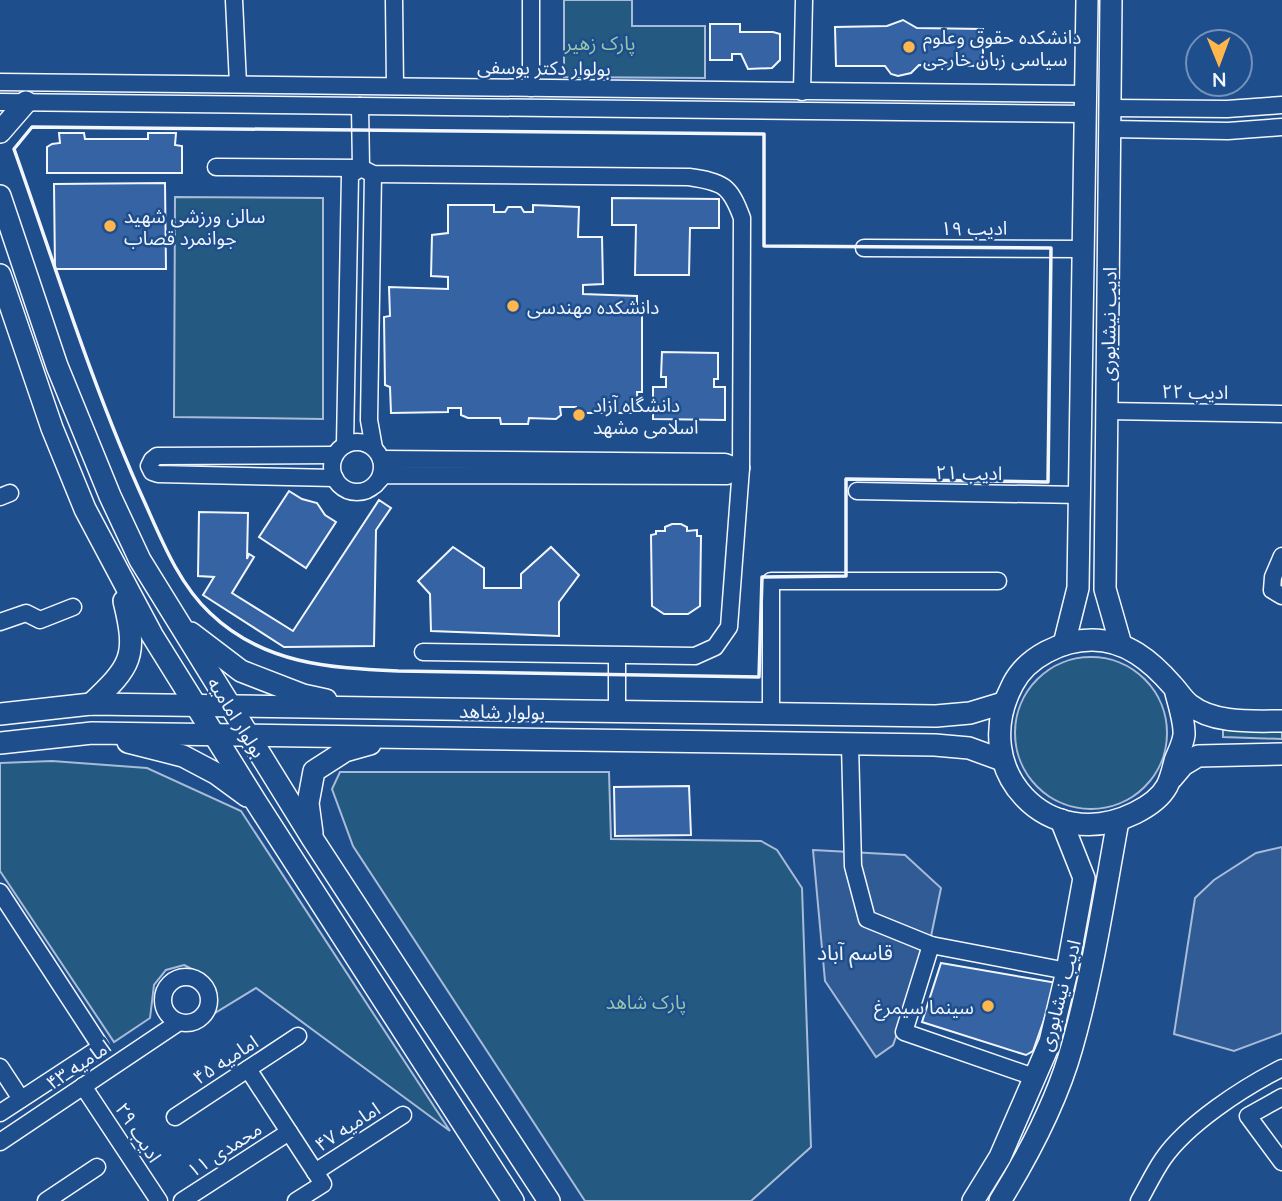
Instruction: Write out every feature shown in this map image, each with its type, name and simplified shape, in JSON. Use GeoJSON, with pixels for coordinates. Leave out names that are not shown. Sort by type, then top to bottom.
{"type":"FeatureCollection","features":[{"type":"Feature","properties":{"kind":"main road","name":"ادیب نیشابوری"},"geometry":{"type":"LineString","coordinates":[[1063,644],[1078,588],[1087,0]]}},
{"type":"Feature","properties":{"kind":"main road","name":"ادیب نیشابوری"},"geometry":{"type":"LineString","coordinates":[[1111,0],[1105,589],[1121,645]]}},
{"type":"Feature","properties":{"kind":"main road"},"geometry":{"type":"LineString","coordinates":[[0,132],[26,102]]}},
{"type":"Feature","properties":{"kind":"main road","name":"بولوار امامیه"},"geometry":{"type":"LineString","coordinates":[[0,196],[57,366],[110,496],[140,560],[312,838],[549,1201]]}},
{"type":"Feature","properties":{"kind":"main road","name":"بولوار امامیه"},"geometry":{"type":"LineString","coordinates":[[0,275],[52,428],[85,509],[117,572],[152,635],[256,802],[513,1201]]}},
{"type":"Feature","properties":{"kind":"main road"},"geometry":{"type":"LineString","coordinates":[[91,704],[117,679],[129,659],[132,633],[117,572]]}},
{"type":"Feature","properties":{"kind":"main road"},"geometry":{"type":"LineString","coordinates":[[179,623],[241,671],[303,695],[366,709]]}},
{"type":"Feature","properties":{"kind":"main road"},"geometry":{"type":"LineString","coordinates":[[1175,689],[1184,734],[1165,788],[1144,808],[1118,821],[1089,826],[1061,820],[1035,807],[1015,786],[1002,760],[998,731],[1003,703],[1016,677],[1037,657],[1063,644],[1092,640],[1121,645],[1147,658],[1175,689],[1190,706],[1210,715],[1235,720],[1282,721]]}},
{"type":"Feature","properties":{"kind":"main road","name":"بولوار شاهد"},"geometry":{"type":"LineString","coordinates":[[0,714],[91,704],[936,716],[970,713],[1003,703]]}},
{"type":"Feature","properties":{"kind":"main road"},"geometry":{"type":"LineString","coordinates":[[92,733],[183,756],[217,774],[256,802]]}},
{"type":"Feature","properties":{"kind":"main road","name":"بولوار شاهد"},"geometry":{"type":"LineString","coordinates":[[0,743],[92,733],[850,744],[969,748],[1002,760]]}},
{"type":"Feature","properties":{"kind":"main road"},"geometry":{"type":"LineString","coordinates":[[312,838],[309,803],[314,771],[345,751],[394,738]]}},
{"type":"Feature","properties":{"kind":"main road"},"geometry":{"type":"LineString","coordinates":[[1168,782],[1183,765],[1198,756],[1282,754]]}},
{"type":"Feature","properties":{"kind":"main road","name":"ادیب نیشابوری"},"geometry":{"type":"LineString","coordinates":[[973,1201],[1000,1157],[1050,1042],[1068,971],[1084,878],[1061,820]]}},
{"type":"Feature","properties":{"kind":"main road","name":"ادیب نیشابوری"},"geometry":{"type":"LineString","coordinates":[[1000,1201],[1019,1170],[1051,1104],[1072,1049],[1097,940],[1118,821]]}},
{"type":"Feature","properties":{"kind":"street"},"geometry":{"type":"LineString","coordinates":[[234,0],[238,84]]}},
{"type":"Feature","properties":{"kind":"street"},"geometry":{"type":"LineString","coordinates":[[394,0],[395,86]]}},
{"type":"Feature","properties":{"kind":"street"},"geometry":{"type":"LineString","coordinates":[[531,0],[531,88]]}},
{"type":"Feature","properties":{"kind":"street"},"geometry":{"type":"LineString","coordinates":[[802,92],[804,0]]}},
{"type":"Feature","properties":{"kind":"street","name":"بولوار دکتر یوسفی"},"geometry":{"type":"LineString","coordinates":[[0,82],[802,92],[1087,104]]}},
{"type":"Feature","properties":{"kind":"street"},"geometry":{"type":"LineString","coordinates":[[0,102],[360,106],[1087,104]]}},
{"type":"Feature","properties":{"kind":"street"},"geometry":{"type":"LineString","coordinates":[[1111,108],[1227,109],[1282,105]]}},
{"type":"Feature","properties":{"kind":"street"},"geometry":{"type":"LineString","coordinates":[[360,106],[367,171],[369,420],[382,473],[375,485]]}},
{"type":"Feature","properties":{"kind":"street"},"geometry":{"type":"LineString","coordinates":[[1110,130],[1228,131],[1282,127]]}},
{"type":"Feature","properties":{"kind":"street"},"geometry":{"type":"LineString","coordinates":[[216,167],[690,177],[716,181],[729,189],[742,218],[741,468],[729,627],[715,647],[695,656],[424,652]]}},
{"type":"Feature","properties":{"kind":"street"},"geometry":{"type":"LineString","coordinates":[[367,171],[350,175],[340,450],[332,470],[339,485],[353,492],[361,492],[375,485],[384,475],[727,476],[741,468]]}},
{"type":"Feature","properties":{"kind":"street","name":"ادیب ۱۹"},"geometry":{"type":"LineString","coordinates":[[864,247],[1084,248]]}},
{"type":"Feature","properties":{"kind":"street","name":"ادیب ۲۲"},"geometry":{"type":"LineString","coordinates":[[1107,411],[1282,414]]}},
{"type":"Feature","properties":{"kind":"street"},"geometry":{"type":"LineString","coordinates":[[334,478],[158,474],[152,472],[149,466],[157,456],[340,450],[360,442],[378,454],[725,462],[741,468]]}},
{"type":"Feature","properties":{"kind":"street","name":"ادیب ۲۱"},"geometry":{"type":"LineString","coordinates":[[857,491],[1080,495]]}},
{"type":"Feature","properties":{"kind":"street"},"geometry":{"type":"LineString","coordinates":[[1282,556],[1273,577],[1272,590],[1282,596]]}},
{"type":"Feature","properties":{"kind":"street"},"geometry":{"type":"LineString","coordinates":[[771,714],[771,581],[998,581]]}},
{"type":"Feature","properties":{"kind":"street"},"geometry":{"type":"LineString","coordinates":[[0,622],[26,613],[40,621],[73,607]]}},
{"type":"Feature","properties":{"kind":"street"},"geometry":{"type":"LineString","coordinates":[[617,656],[617,712]]}},
{"type":"Feature","properties":{"kind":"street"},"geometry":{"type":"LineString","coordinates":[[850,744],[853,866],[867,919],[931,944],[1068,971]]}},
{"type":"Feature","properties":{"kind":"street"},"geometry":{"type":"LineString","coordinates":[[0,892],[102,1047],[0,1113]]}},
{"type":"Feature","properties":{"kind":"street"},"geometry":{"type":"LineString","coordinates":[[931,944],[904,1031],[1034,1077]]}},
{"type":"Feature","properties":{"kind":"street","name":"امامیه ۴۳"},"geometry":{"type":"LineString","coordinates":[[0,1142],[179,1023]]}},
{"type":"Feature","properties":{"kind":"street","name":"امامیه ۴۵"},"geometry":{"type":"LineString","coordinates":[[175,1117],[298,1036]]}},
{"type":"Feature","properties":{"kind":"street"},"geometry":{"type":"LineString","coordinates":[[0,1066],[21,1099]]}},
{"type":"Feature","properties":{"kind":"street"},"geometry":{"type":"LineString","coordinates":[[1139,1201],[1164,1157],[1195,1126],[1232,1096],[1282,1068]]}},
{"type":"Feature","properties":{"kind":"street"},"geometry":{"type":"LineString","coordinates":[[248,1069],[319,1178]]}},
{"type":"Feature","properties":{"kind":"street","name":"ادیب ۲۹"},"geometry":{"type":"LineString","coordinates":[[83,1086],[159,1201]]}},
{"type":"Feature","properties":{"kind":"street"},"geometry":{"type":"LineString","coordinates":[[1282,1097],[1248,1116],[1282,1162]]}},
{"type":"Feature","properties":{"kind":"street","name":"امامیه ۴۷"},"geometry":{"type":"LineString","coordinates":[[296,1201],[319,1178],[402,1115]]}},
{"type":"Feature","properties":{"kind":"street","name":"محمدی ۱۱"},"geometry":{"type":"LineString","coordinates":[[182,1201],[289,1132]]}},
{"type":"Feature","properties":{"kind":"street"},"geometry":{"type":"LineString","coordinates":[[46,1201],[97,1167]]}},
{"type":"Feature","properties":{"kind":"green space","name":"پارک زهیر"},"geometry":{"type":"Polygon","coordinates":[[[564,0],[632,0],[632,26],[705,26],[705,78],[564,77],[564,0]]]}},
{"type":"Feature","properties":{"kind":"green space"},"geometry":{"type":"Polygon","coordinates":[[[175,197],[323,198],[323,419],[174,417],[175,197]]]}},
{"type":"Feature","properties":{"kind":"green space"},"geometry":{"type":"Polygon","coordinates":[[[1091,657],[1120,663],[1145,679],[1161,704],[1167,733],[1161,762],[1145,787],[1120,803],[1091,809],[1062,803],[1037,787],[1021,762],[1015,733],[1021,704],[1037,679],[1062,663],[1091,657]]]}},
{"type":"Feature","properties":{"kind":"green space"},"geometry":{"type":"Polygon","coordinates":[[[1223,730],[1282,730],[1282,739],[1223,737],[1223,730]]]}},
{"type":"Feature","properties":{"kind":"green space"},"geometry":{"type":"Polygon","coordinates":[[[52,761],[147,768],[241,811],[450,1131],[256,988],[210,1016],[210,984],[184,965],[166,970],[154,985],[150,1018],[114,1042],[0,871],[0,763],[52,761]]]}},
{"type":"Feature","properties":{"kind":"green space","name":"پارک شاهد"},"geometry":{"type":"Polygon","coordinates":[[[340,772],[609,772],[611,839],[761,841],[777,850],[802,888],[811,1147],[751,1201],[585,1201],[353,846],[332,789],[340,772]]]}},
{"type":"Feature","properties":{"kind":"shaded area"},"geometry":{"type":"Polygon","coordinates":[[[1282,847],[1282,1033],[1234,1051],[1174,1034],[1195,898],[1214,880],[1256,853],[1282,847]]]}},
{"type":"Feature","properties":{"kind":"shaded area"},"geometry":{"type":"Polygon","coordinates":[[[813,850],[905,855],[941,888],[929,946],[893,1045],[876,1057],[825,981],[813,850]]]}},
{"type":"Feature","properties":{"kind":"building","name":"دانشکده حقوق وعلوم سیاسی زبان خارجی"},"geometry":{"type":"Polygon","coordinates":[[[903,20],[917,28],[983,29],[983,66],[919,65],[911,73],[898,76],[891,74],[885,66],[836,66],[835,27],[887,26],[903,20]]]}},
{"type":"Feature","properties":{"kind":"building"},"geometry":{"type":"Polygon","coordinates":[[[710,24],[740,24],[740,32],[780,34],[780,60],[772,68],[748,69],[741,54],[732,54],[732,60],[710,60],[710,24]]]}},
{"type":"Feature","properties":{"kind":"building"},"geometry":{"type":"Polygon","coordinates":[[[59,133],[84,133],[85,139],[148,139],[148,133],[176,133],[175,145],[182,146],[182,173],[47,173],[47,147],[60,143],[59,133]]]}},
{"type":"Feature","properties":{"kind":"building","name":"سالن ورزشی شهید جوانمرد قصاب"},"geometry":{"type":"Polygon","coordinates":[[[165,183],[166,269],[55,269],[54,184],[165,183]]]}},
{"type":"Feature","properties":{"kind":"building"},"geometry":{"type":"Polygon","coordinates":[[[612,198],[719,199],[719,228],[690,228],[689,275],[635,275],[636,225],[612,225],[612,198]]]}},
{"type":"Feature","properties":{"kind":"building","name":"دانشکده مهندسی"},"geometry":{"type":"Polygon","coordinates":[[[448,205],[494,205],[494,212],[505,212],[508,207],[521,207],[524,212],[533,212],[533,205],[579,207],[578,237],[602,237],[603,284],[583,285],[583,294],[637,296],[637,315],[642,315],[642,392],[637,392],[638,413],[576,413],[576,407],[560,407],[561,415],[556,419],[529,418],[528,424],[501,424],[500,418],[468,418],[461,415],[461,408],[448,408],[448,412],[391,413],[390,387],[385,385],[384,317],[390,316],[389,287],[448,289],[448,277],[431,276],[432,235],[448,233],[448,205]]]}},
{"type":"Feature","properties":{"kind":"building"},"geometry":{"type":"Polygon","coordinates":[[[662,352],[718,353],[718,379],[714,379],[714,387],[725,387],[725,420],[653,419],[653,387],[666,387],[666,377],[661,377],[662,352]]]}},
{"type":"Feature","properties":{"kind":"building"},"geometry":{"type":"Polygon","coordinates":[[[289,491],[302,499],[317,503],[325,515],[336,522],[306,568],[259,537],[289,491]]]}},
{"type":"Feature","properties":{"kind":"building"},"geometry":{"type":"Polygon","coordinates":[[[379,500],[391,508],[376,530],[374,646],[284,647],[203,595],[214,577],[198,576],[199,512],[248,513],[247,559],[249,554],[254,557],[232,593],[293,631],[379,500]]]}},
{"type":"Feature","properties":{"kind":"building"},"geometry":{"type":"Polygon","coordinates":[[[681,524],[687,527],[687,531],[697,530],[697,536],[701,536],[700,606],[688,614],[664,614],[652,606],[651,535],[656,534],[656,531],[665,531],[665,527],[681,524]]]}},
{"type":"Feature","properties":{"kind":"building"},"geometry":{"type":"Polygon","coordinates":[[[453,547],[484,568],[484,588],[521,588],[521,574],[551,547],[579,575],[559,602],[559,636],[431,631],[430,594],[418,581],[453,547]]]}},
{"type":"Feature","properties":{"kind":"building"},"geometry":{"type":"Polygon","coordinates":[[[689,786],[691,835],[615,836],[614,787],[689,786]]]}},
{"type":"Feature","properties":{"kind":"building","name":"سینما سیمرغ"},"geometry":{"type":"Polygon","coordinates":[[[941,963],[1057,983],[1033,1051],[1026,1055],[922,1022],[941,963]]]}},
{"type":"Feature","properties":{"kind":"wall"},"geometry":{"type":"LineString","coordinates":[[32,127],[764,134],[764,246],[1051,248],[1048,482],[846,479],[846,576],[762,577],[759,677],[372,670],[322,665],[275,653],[230,630],[199,602],[180,575],[158,532],[126,460],[92,372],[14,149],[32,127]]}},
{"type":"Feature","properties":{"kind":"place","name":"دانشکده حقوق وعلوم سیاسی زبان خارجی"},"geometry":{"type":"Point","coordinates":[909,47]}},
{"type":"Feature","properties":{"kind":"place","name":"سالن ورزشی شهید جوانمرد قصاب"},"geometry":{"type":"Point","coordinates":[110,226]}},
{"type":"Feature","properties":{"kind":"place","name":"دانشکده مهندسی"},"geometry":{"type":"Point","coordinates":[513,306]}},
{"type":"Feature","properties":{"kind":"place","name":"دانشگاه آزاد اسلامی مشهد"},"geometry":{"type":"Point","coordinates":[579,415]}},
{"type":"Feature","properties":{"kind":"place","name":"سینما سیمرغ"},"geometry":{"type":"Point","coordinates":[988,1006]}},
{"type":"Feature","properties":{"kind":"district","name":"قاسم آباد"},"geometry":{"type":"Point","coordinates":[855,951]}}]}
